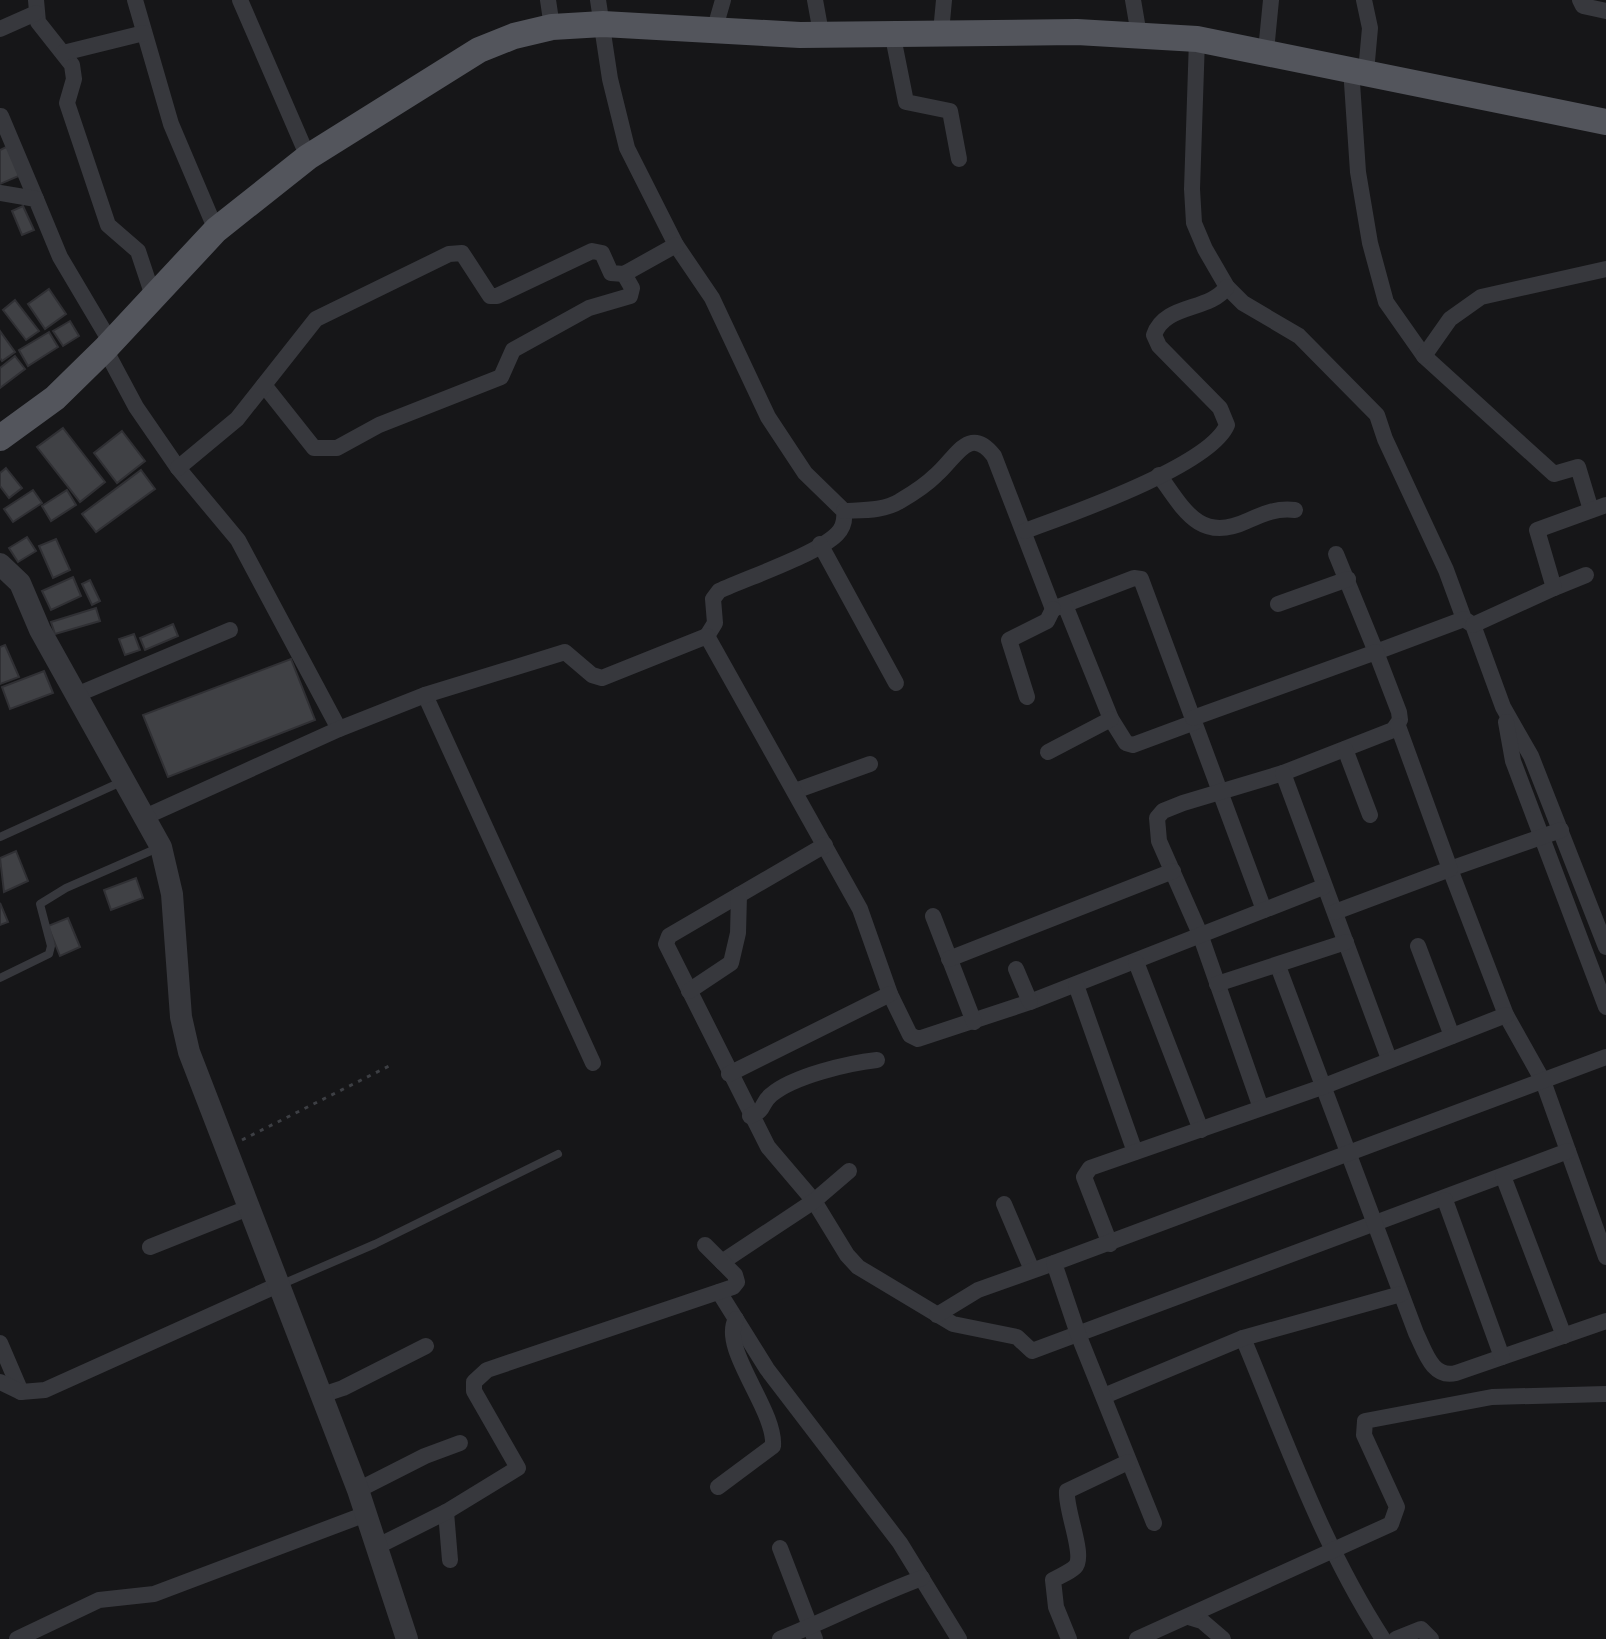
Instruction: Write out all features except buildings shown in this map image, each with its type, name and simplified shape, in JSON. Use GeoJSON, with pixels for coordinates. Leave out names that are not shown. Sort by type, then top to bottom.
{"type":"FeatureCollection","features":[{"type":"Feature","properties":{"kind":"main road"},"geometry":{"type":"LineString","coordinates":[[0,438],[55,398],[216,230],[308,157],[479,50],[514,36],[600,12],[714,31],[1139,35],[1197,39],[1606,122]]}},
{"type":"Feature","properties":{"kind":"street"},"geometry":{"type":"LineString","coordinates":[[135,0],[171,124],[216,230]]}},
{"type":"Feature","properties":{"kind":"street"},"geometry":{"type":"LineString","coordinates":[[240,0],[308,157]]}},
{"type":"Feature","properties":{"kind":"street"},"geometry":{"type":"LineString","coordinates":[[548,0],[552,27]]}},
{"type":"Feature","properties":{"kind":"street"},"geometry":{"type":"LineString","coordinates":[[714,31],[723,0]]}},
{"type":"Feature","properties":{"kind":"street"},"geometry":{"type":"LineString","coordinates":[[815,0],[821,33]]}},
{"type":"Feature","properties":{"kind":"street"},"geometry":{"type":"LineString","coordinates":[[941,32],[944,0]]}},
{"type":"Feature","properties":{"kind":"street"},"geometry":{"type":"LineString","coordinates":[[1133,0],[1139,35]]}},
{"type":"Feature","properties":{"kind":"street"},"geometry":{"type":"LineString","coordinates":[[1266,51],[1271,0]]}},
{"type":"Feature","properties":{"kind":"street"},"geometry":{"type":"LineString","coordinates":[[1364,0],[1370,28],[1358,70],[1358,172],[1386,302],[1424,356],[1554,474],[1578,467],[1598,507],[1537,530],[1554,588]]}},
{"type":"Feature","properties":{"kind":"street"},"geometry":{"type":"LineString","coordinates":[[1580,0],[1583,6],[1606,11]]}},
{"type":"Feature","properties":{"kind":"street"},"geometry":{"type":"LineString","coordinates":[[0,29],[36,6],[43,30],[72,65],[74,79],[67,103],[108,225],[138,251],[153,296]]}},
{"type":"Feature","properties":{"kind":"street"},"geometry":{"type":"LineString","coordinates":[[600,12],[610,79],[627,148],[676,245],[712,298],[781,438],[816,486],[844,511],[875,509],[897,503],[937,474],[962,447],[976,442],[985,445],[994,456],[1111,719],[1130,745],[1376,652],[1469,622],[1586,575]]}},
{"type":"Feature","properties":{"kind":"street"},"geometry":{"type":"LineString","coordinates":[[892,32],[906,102],[950,111],[959,159]]}},
{"type":"Feature","properties":{"kind":"street"},"geometry":{"type":"LineString","coordinates":[[63,53],[144,33]]}},
{"type":"Feature","properties":{"kind":"street"},"geometry":{"type":"LineString","coordinates":[[1197,39],[1194,223],[1227,287],[1261,316],[1299,336],[1377,415],[1385,439],[1469,622],[1503,707],[1531,756],[1606,947]]}},
{"type":"Feature","properties":{"kind":"street"},"geometry":{"type":"LineString","coordinates":[[1,116],[60,257],[108,346],[136,407],[178,468],[238,540],[339,729]]}},
{"type":"Feature","properties":{"kind":"street"},"geometry":{"type":"LineString","coordinates":[[0,193],[36,199]]}},
{"type":"Feature","properties":{"kind":"street"},"geometry":{"type":"LineString","coordinates":[[178,468],[237,419],[316,319],[454,252],[465,256],[490,296],[497,296],[592,251],[602,253],[611,273],[624,274],[676,245]]}},
{"type":"Feature","properties":{"kind":"street"},"geometry":{"type":"LineString","coordinates":[[1424,356],[1450,319],[1481,297],[1606,269]]}},
{"type":"Feature","properties":{"kind":"street"},"geometry":{"type":"LineString","coordinates":[[264,385],[314,448],[337,448],[379,425],[501,377],[513,350],[589,308],[630,296],[632,288],[624,274]]}},
{"type":"Feature","properties":{"kind":"street"},"geometry":{"type":"LineString","coordinates":[[1025,531],[1107,500],[1159,475],[1207,447],[1224,433],[1227,425],[1220,408],[1159,346],[1155,330],[1178,311],[1211,301],[1227,287]]}},
{"type":"Feature","properties":{"kind":"street"},"geometry":{"type":"LineString","coordinates":[[1159,475],[1183,508],[1201,525],[1235,526],[1273,509],[1295,510]]}},
{"type":"Feature","properties":{"kind":"street"},"geometry":{"type":"LineString","coordinates":[[147,816],[339,729],[425,695],[565,652],[592,675],[614,676],[707,636],[715,623],[713,599],[719,591],[838,533],[844,523],[844,511]]}},
{"type":"Feature","properties":{"kind":"street"},"geometry":{"type":"LineString","coordinates":[[820,544],[896,683]]}},
{"type":"Feature","properties":{"kind":"street"},"geometry":{"type":"LineString","coordinates":[[1336,554],[1399,712],[1398,726],[1506,1015],[1543,1081],[1606,1257]]}},
{"type":"Feature","properties":{"kind":"street"},"geometry":{"type":"LineString","coordinates":[[0,564],[20,583],[40,630],[147,816],[161,847],[172,894],[181,1017],[189,1052],[358,1490],[407,1639]]}},
{"type":"Feature","properties":{"kind":"street"},"geometry":{"type":"LineString","coordinates":[[1027,697],[1009,640],[1047,621],[1059,607],[1134,578],[1141,579],[1264,910]]}},
{"type":"Feature","properties":{"kind":"street"},"geometry":{"type":"LineString","coordinates":[[1278,604],[1348,579]]}},
{"type":"Feature","properties":{"kind":"street"},"geometry":{"type":"LineString","coordinates":[[76,695],[230,630]]}},
{"type":"Feature","properties":{"kind":"street"},"geometry":{"type":"LineString","coordinates":[[707,636],[860,909],[890,994],[910,1035],[918,1039],[1076,985],[1323,887]]}},
{"type":"Feature","properties":{"kind":"street"},"geometry":{"type":"LineString","coordinates":[[425,695],[593,1063]]}},
{"type":"Feature","properties":{"kind":"street"},"geometry":{"type":"LineString","coordinates":[[1503,707],[1513,761],[1606,1007]]}},
{"type":"Feature","properties":{"kind":"street"},"geometry":{"type":"LineString","coordinates":[[1048,752],[1111,719]]}},
{"type":"Feature","properties":{"kind":"street"},"geometry":{"type":"LineString","coordinates":[[1261,1108],[1200,934],[1159,841],[1157,818],[1163,811],[1183,803],[1283,773],[1398,726]]}},
{"type":"Feature","properties":{"kind":"street"},"geometry":{"type":"LineString","coordinates":[[1345,749],[1370,815]]}},
{"type":"Feature","properties":{"kind":"street"},"geometry":{"type":"LineString","coordinates":[[795,791],[870,764]]}},
{"type":"Feature","properties":{"kind":"street"},"geometry":{"type":"LineString","coordinates":[[1283,773],[1389,1059]]}},
{"type":"Feature","properties":{"kind":"street"},"geometry":{"type":"LineString","coordinates":[[1335,912],[1561,830]]}},
{"type":"Feature","properties":{"kind":"street"},"geometry":{"type":"LineString","coordinates":[[825,845],[669,936],[666,944],[768,1147],[814,1201],[847,1255],[858,1267],[937,1315],[965,1328],[1017,1337],[1032,1351],[1445,1200],[1568,1151]]}},
{"type":"Feature","properties":{"kind":"street"},"geometry":{"type":"LineString","coordinates":[[949,959],[1173,871]]}},
{"type":"Feature","properties":{"kind":"street"},"geometry":{"type":"LineString","coordinates":[[689,991],[731,963],[738,933],[739,895]]}},
{"type":"Feature","properties":{"kind":"street"},"geometry":{"type":"LineString","coordinates":[[933,916],[974,1022]]}},
{"type":"Feature","properties":{"kind":"street"},"geometry":{"type":"LineString","coordinates":[[1217,984],[1346,942]]}},
{"type":"Feature","properties":{"kind":"street"},"geometry":{"type":"LineString","coordinates":[[1418,946],[1452,1036]]}},
{"type":"Feature","properties":{"kind":"street"},"geometry":{"type":"LineString","coordinates":[[1136,962],[1201,1130]]}},
{"type":"Feature","properties":{"kind":"street"},"geometry":{"type":"LineString","coordinates":[[1278,966],[1416,1333],[1438,1372],[1456,1373],[1606,1321]]}},
{"type":"Feature","properties":{"kind":"street"},"geometry":{"type":"LineString","coordinates":[[1016,969],[1030,1002]]}},
{"type":"Feature","properties":{"kind":"street"},"geometry":{"type":"LineString","coordinates":[[1076,985],[1135,1152]]}},
{"type":"Feature","properties":{"kind":"street"},"geometry":{"type":"LineString","coordinates":[[729,1074],[890,994]]}},
{"type":"Feature","properties":{"kind":"street"},"geometry":{"type":"LineString","coordinates":[[1110,1244],[1084,1174],[1090,1168],[1322,1087],[1506,1015]]}},
{"type":"Feature","properties":{"kind":"street"},"geometry":{"type":"LineString","coordinates":[[937,1315],[978,1290],[1110,1244],[1606,1057]]}},
{"type":"Feature","properties":{"kind":"street"},"geometry":{"type":"LineString","coordinates":[[750,1116],[764,1109],[771,1095],[807,1078],[848,1063],[877,1060]]}},
{"type":"Feature","properties":{"kind":"street"},"geometry":{"type":"LineString","coordinates":[[722,1262],[814,1201],[849,1171]]}},
{"type":"Feature","properties":{"kind":"street"},"geometry":{"type":"LineString","coordinates":[[1503,1176],[1564,1336]]}},
{"type":"Feature","properties":{"kind":"street"},"geometry":{"type":"LineString","coordinates":[[1445,1200],[1502,1357]]}},
{"type":"Feature","properties":{"kind":"street"},"geometry":{"type":"LineString","coordinates":[[1004,1204],[1032,1270]]}},
{"type":"Feature","properties":{"kind":"street"},"geometry":{"type":"LineString","coordinates":[[150,1247],[248,1208]]}},
{"type":"Feature","properties":{"kind":"street"},"geometry":{"type":"LineString","coordinates":[[378,1546],[446,1512],[518,1468],[474,1391],[474,1382],[487,1370],[719,1292],[737,1282],[705,1245]]}},
{"type":"Feature","properties":{"kind":"street"},"geometry":{"type":"LineString","coordinates":[[1054,1263],[1078,1334],[1154,1523]]}},
{"type":"Feature","properties":{"kind":"street"},"geometry":{"type":"LineString","coordinates":[[0,1382],[21,1392],[45,1390],[278,1285]]}},
{"type":"Feature","properties":{"kind":"street"},"geometry":{"type":"LineString","coordinates":[[719,1292],[767,1369],[900,1543],[959,1639]]}},
{"type":"Feature","properties":{"kind":"street"},"geometry":{"type":"LineString","coordinates":[[1104,1396],[1243,1338],[1401,1294]]}},
{"type":"Feature","properties":{"kind":"street"},"geometry":{"type":"LineString","coordinates":[[718,1487],[773,1446],[770,1423],[732,1336],[736,1319]]}},
{"type":"Feature","properties":{"kind":"street"},"geometry":{"type":"LineString","coordinates":[[1243,1338],[1331,1550],[1383,1639]]}},
{"type":"Feature","properties":{"kind":"street"},"geometry":{"type":"LineString","coordinates":[[0,1343],[21,1392]]}},
{"type":"Feature","properties":{"kind":"street"},"geometry":{"type":"LineString","coordinates":[[322,1395],[343,1388],[426,1346]]}},
{"type":"Feature","properties":{"kind":"street"},"geometry":{"type":"LineString","coordinates":[[1137,1639],[1391,1524],[1397,1514],[1362,1430],[1365,1421],[1492,1397],[1606,1394]]}},
{"type":"Feature","properties":{"kind":"street"},"geometry":{"type":"LineString","coordinates":[[358,1490],[425,1456],[460,1443]]}},
{"type":"Feature","properties":{"kind":"street"},"geometry":{"type":"LineString","coordinates":[[1069,1639],[1052,1591],[1053,1580],[1076,1566],[1079,1558],[1067,1510],[1067,1491],[1128,1462]]}},
{"type":"Feature","properties":{"kind":"street"},"geometry":{"type":"LineString","coordinates":[[446,1512],[450,1560]]}},
{"type":"Feature","properties":{"kind":"street"},"geometry":{"type":"LineString","coordinates":[[17,1639],[99,1600],[154,1594],[366,1514]]}},
{"type":"Feature","properties":{"kind":"street"},"geometry":{"type":"LineString","coordinates":[[780,1548],[814,1633]]}},
{"type":"Feature","properties":{"kind":"street"},"geometry":{"type":"LineString","coordinates":[[780,1639],[814,1633],[868,1598],[922,1578]]}},
{"type":"Feature","properties":{"kind":"street"},"geometry":{"type":"LineString","coordinates":[[1189,1617],[1202,1621],[1223,1639]]}},
{"type":"Feature","properties":{"kind":"street"},"geometry":{"type":"LineString","coordinates":[[1396,1639],[1421,1629],[1431,1639]]}},
{"type":"Feature","properties":{"kind":"lane"},"geometry":{"type":"LineString","coordinates":[[0,837],[126,780]]}},
{"type":"Feature","properties":{"kind":"lane"},"geometry":{"type":"LineString","coordinates":[[0,978],[49,954],[51,946],[40,904],[66,888],[161,847]]}},
{"type":"Feature","properties":{"kind":"lane"},"geometry":{"type":"LineString","coordinates":[[278,1285],[375,1244],[558,1154]]}},
{"type":"Feature","properties":{"kind":"path"},"geometry":{"type":"LineString","coordinates":[[225,1150],[267,1125],[393,1064]]}}]}
